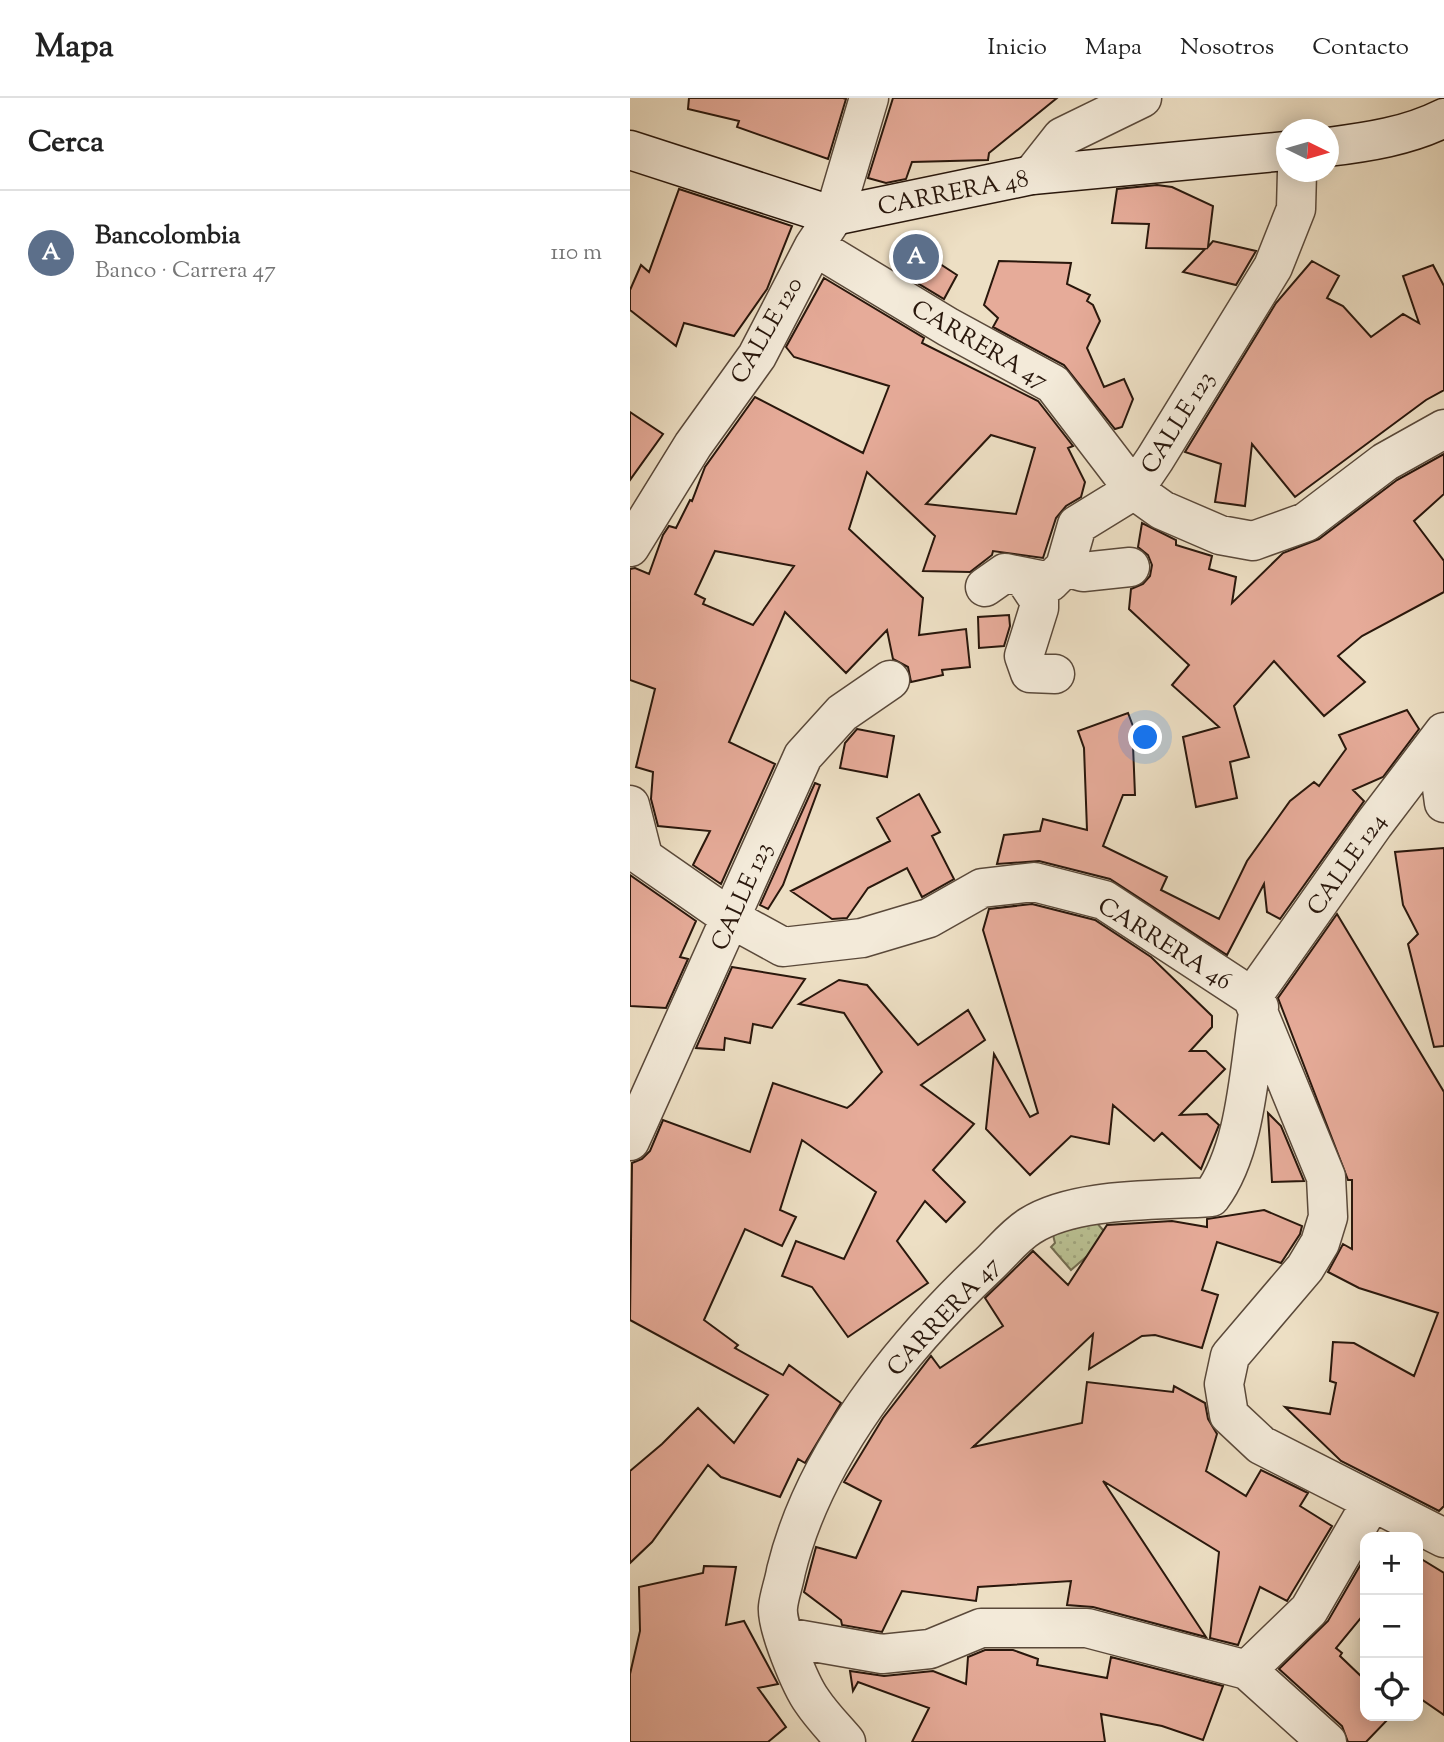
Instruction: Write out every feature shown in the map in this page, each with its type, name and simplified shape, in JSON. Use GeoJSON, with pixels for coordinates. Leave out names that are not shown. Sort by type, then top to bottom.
{"type":"FeatureCollection","features":[{"type":"Feature","properties":{"kind":"street","name":"CALLE 120"},"geometry":{"type":"LineString","coordinates":[[630,547],[693,445],[757,356],[824,231],[869,98]]}},
{"type":"Feature","properties":{"kind":"street"},"geometry":{"type":"LineString","coordinates":[[1032,175],[1062,137],[1142,98]]}},
{"type":"Feature","properties":{"kind":"street"},"geometry":{"type":"LineString","coordinates":[[1339,146],[1369,142],[1425,128],[1444,118]]}},
{"type":"Feature","properties":{"kind":"street","name":"CARRERA 48"},"geometry":{"type":"LineString","coordinates":[[630,150],[824,231],[1032,175],[1276,152]]}},
{"type":"Feature","properties":{"kind":"street","name":"CALLE 123"},"geometry":{"type":"LineString","coordinates":[[1065,567],[1076,525],[1134,490],[1273,267],[1296,209],[1297,182]]}},
{"type":"Feature","properties":{"kind":"street","name":"CARRERA 47"},"geometry":{"type":"LineString","coordinates":[[824,231],[948,327],[1053,384],[1134,490],[1162,510],[1220,535],[1253,541],[1306,522],[1385,462],[1444,429]]}},
{"type":"Feature","properties":{"kind":"street"},"geometry":{"type":"LineString","coordinates":[[985,587],[1004,573],[1049,582],[1065,567],[1083,572],[1130,567]]}},
{"type":"Feature","properties":{"kind":"street"},"geometry":{"type":"LineString","coordinates":[[1025,579],[1039,600],[1039,608],[1024,656],[1030,673],[1055,674]]}},
{"type":"Feature","properties":{"kind":"street","name":"CALLE 123"},"geometry":{"type":"LineString","coordinates":[[630,1141],[803,756],[842,713],[890,680]]}},
{"type":"Feature","properties":{"kind":"street"},"geometry":{"type":"LineString","coordinates":[[1440,738],[1444,803]]}},
{"type":"Feature","properties":{"kind":"street","name":"CALLE 124"},"geometry":{"type":"LineString","coordinates":[[1238,1142],[1256,1002],[1374,824],[1440,738]]}},
{"type":"Feature","properties":{"kind":"street"},"geometry":{"type":"LineString","coordinates":[[630,805],[636,852]]}},
{"type":"Feature","properties":{"kind":"street","name":"CARRERA 46"},"geometry":{"type":"LineString","coordinates":[[636,852],[732,919],[783,947],[862,938],[929,918],[982,888],[1034,882],[1104,900],[1256,1002]]}},
{"type":"Feature","properties":{"kind":"street"},"geometry":{"type":"LineString","coordinates":[[1256,1002],[1326,1177],[1328,1217],[1320,1243],[1305,1268],[1230,1356],[1224,1384],[1229,1415],[1261,1445],[1444,1538]]}},
{"type":"Feature","properties":{"kind":"street","name":"CARRERA 47"},"geometry":{"type":"LineString","coordinates":[[785,1637],[778,1609],[791,1552],[811,1499],[852,1426],[891,1368],[957,1294],[1029,1227],[1063,1212],[1211,1197],[1224,1180],[1238,1142]]}},
{"type":"Feature","properties":{"kind":"street"},"geometry":{"type":"LineString","coordinates":[[1247,1670],[1309,1610],[1371,1503]]}},
{"type":"Feature","properties":{"kind":"street"},"geometry":{"type":"LineString","coordinates":[[785,1637],[882,1654],[930,1648],[981,1628],[1087,1628],[1247,1670],[1327,1742]]}},
{"type":"Feature","properties":{"kind":"street"},"geometry":{"type":"LineString","coordinates":[[785,1637],[810,1700],[846,1742]]}},
{"type":"Feature","properties":{"kind":"green space"},"geometry":{"type":"Polygon","coordinates":[[[1084,1208],[1109,1237],[1071,1270],[1051,1247],[1055,1243],[1053,1235],[1084,1208]]]}},
{"type":"Feature","properties":{"kind":"building"},"geometry":{"type":"Polygon","coordinates":[[[689,98],[846,99],[828,159],[737,127],[739,121],[688,109],[689,98]]]}},
{"type":"Feature","properties":{"kind":"building"},"geometry":{"type":"Polygon","coordinates":[[[893,98],[1057,98],[989,153],[988,160],[912,162],[906,179],[886,183],[868,178],[893,98]]]}},
{"type":"Feature","properties":{"kind":"building"},"geometry":{"type":"Polygon","coordinates":[[[1157,185],[1172,187],[1213,206],[1208,247],[1213,241],[1256,251],[1236,285],[1183,272],[1205,249],[1146,248],[1149,224],[1112,223],[1117,189],[1157,185]]]}},
{"type":"Feature","properties":{"kind":"building"},"geometry":{"type":"Polygon","coordinates":[[[679,189],[792,226],[767,289],[734,336],[684,323],[676,346],[630,310],[630,290],[641,265],[649,272],[679,189]]]}},
{"type":"Feature","properties":{"kind":"building"},"geometry":{"type":"Polygon","coordinates":[[[914,247],[957,275],[944,299],[901,273],[914,247]]]}},
{"type":"Feature","properties":{"kind":"building"},"geometry":{"type":"Polygon","coordinates":[[[999,261],[1071,263],[1067,284],[1090,295],[1087,301],[1093,305],[1100,321],[1087,348],[1104,387],[1124,379],[1133,399],[1122,427],[1115,429],[1064,365],[993,327],[998,318],[984,305],[999,261]]]}},
{"type":"Feature","properties":{"kind":"building"},"geometry":{"type":"Polygon","coordinates":[[[1312,261],[1339,276],[1327,298],[1343,306],[1371,337],[1403,314],[1419,323],[1403,276],[1433,265],[1444,286],[1444,390],[1426,400],[1295,497],[1252,444],[1245,506],[1215,502],[1221,464],[1185,452],[1276,303],[1312,261]]]}},
{"type":"Feature","properties":{"kind":"building"},"geometry":{"type":"Polygon","coordinates":[[[824,278],[924,338],[922,343],[1038,401],[1073,446],[1068,448],[1085,482],[1081,497],[1066,506],[1056,518],[1043,558],[993,551],[992,555],[970,572],[923,571],[935,536],[867,472],[849,529],[923,598],[919,635],[966,629],[970,667],[942,670],[943,675],[911,682],[908,667],[893,659],[887,630],[846,673],[785,612],[729,742],[775,764],[721,884],[693,865],[710,831],[658,826],[651,799],[653,772],[636,767],[655,689],[630,680],[630,569],[635,568],[649,574],[663,535],[669,526],[676,528],[690,500],[692,501],[705,467],[755,397],[863,453],[889,386],[794,357],[786,347],[824,278]],[[991,435],[926,504],[1016,514],[1035,448],[991,435]],[[715,551],[695,594],[705,599],[703,604],[753,625],[794,566],[715,551]]]}},
{"type":"Feature","properties":{"kind":"building"},"geometry":{"type":"Polygon","coordinates":[[[630,412],[663,434],[630,480],[630,412]]]}},
{"type":"Feature","properties":{"kind":"building"},"geometry":{"type":"Polygon","coordinates":[[[1444,454],[1444,494],[1414,521],[1444,561],[1444,592],[1362,636],[1338,656],[1365,682],[1324,716],[1274,661],[1234,706],[1249,757],[1230,762],[1237,798],[1196,807],[1183,737],[1219,727],[1172,685],[1189,665],[1129,609],[1131,589],[1143,584],[1150,576],[1152,565],[1148,555],[1138,547],[1142,523],[1176,540],[1176,545],[1212,556],[1209,569],[1236,577],[1232,603],[1283,553],[1319,539],[1397,480],[1444,454]]]}},
{"type":"Feature","properties":{"kind":"building"},"geometry":{"type":"Polygon","coordinates":[[[1009,615],[1010,626],[1004,646],[979,648],[978,617],[1009,615]]]}},
{"type":"Feature","properties":{"kind":"building"},"geometry":{"type":"Polygon","coordinates":[[[1407,710],[1419,729],[1383,777],[1353,790],[1364,801],[1280,919],[1267,912],[1264,884],[1227,955],[1110,879],[1039,861],[997,864],[1004,835],[1040,831],[1043,819],[1087,830],[1084,748],[1078,731],[1128,713],[1139,742],[1133,745],[1135,795],[1123,795],[1103,846],[1167,877],[1161,890],[1219,919],[1247,861],[1290,801],[1314,782],[1319,786],[1346,749],[1339,735],[1407,710]]]}},
{"type":"Feature","properties":{"kind":"building"},"geometry":{"type":"Polygon","coordinates":[[[857,729],[894,736],[887,777],[840,768],[845,743],[857,729]]]}},
{"type":"Feature","properties":{"kind":"building"},"geometry":{"type":"Polygon","coordinates":[[[815,783],[820,785],[783,885],[768,909],[760,905],[815,783]]]}},
{"type":"Feature","properties":{"kind":"building"},"geometry":{"type":"Polygon","coordinates":[[[919,794],[940,832],[932,836],[954,879],[922,897],[907,868],[868,888],[847,918],[832,919],[791,891],[890,841],[877,818],[919,794]]]}},
{"type":"Feature","properties":{"kind":"building"},"geometry":{"type":"Polygon","coordinates":[[[1444,848],[1444,1046],[1434,1047],[1408,944],[1418,934],[1403,905],[1395,852],[1444,848]]]}},
{"type":"Feature","properties":{"kind":"building"},"geometry":{"type":"Polygon","coordinates":[[[630,875],[696,921],[680,957],[688,959],[666,1008],[630,1006],[630,875]]]}},
{"type":"Feature","properties":{"kind":"building"},"geometry":{"type":"Polygon","coordinates":[[[1032,904],[1095,920],[1151,957],[1212,1016],[1212,1027],[1190,1051],[1206,1051],[1225,1069],[1180,1115],[1207,1114],[1219,1125],[1201,1169],[1162,1133],[1154,1141],[1113,1105],[1109,1144],[1071,1136],[1030,1175],[986,1129],[994,1054],[1030,1117],[1038,1113],[983,930],[989,909],[1032,904]]]}},
{"type":"Feature","properties":{"kind":"building"},"geometry":{"type":"Polygon","coordinates":[[[1337,914],[1444,1092],[1444,1506],[1439,1511],[1341,1461],[1285,1407],[1330,1414],[1336,1383],[1330,1381],[1333,1342],[1354,1343],[1414,1376],[1438,1313],[1359,1288],[1328,1272],[1343,1244],[1352,1249],[1352,1180],[1348,1180],[1278,998],[1337,914]]]}},
{"type":"Feature","properties":{"kind":"building"},"geometry":{"type":"Polygon","coordinates":[[[732,967],[805,979],[772,1028],[753,1024],[750,1043],[725,1038],[724,1050],[696,1048],[732,967]]]}},
{"type":"Feature","properties":{"kind":"building"},"geometry":{"type":"Polygon","coordinates":[[[839,980],[867,985],[918,1045],[968,1010],[985,1040],[921,1085],[974,1124],[933,1170],[965,1202],[946,1222],[925,1201],[897,1241],[928,1283],[848,1337],[812,1287],[782,1276],[796,1241],[844,1259],[876,1192],[802,1140],[780,1210],[796,1217],[782,1246],[745,1229],[704,1320],[738,1345],[735,1348],[783,1375],[789,1365],[841,1403],[805,1463],[798,1459],[780,1497],[721,1477],[708,1465],[652,1542],[630,1563],[630,1471],[698,1408],[734,1443],[768,1395],[630,1320],[632,1163],[642,1159],[650,1151],[663,1120],[750,1152],[773,1083],[847,1108],[852,1104],[882,1072],[844,1013],[799,1004],[839,980]]]}},
{"type":"Feature","properties":{"kind":"building"},"geometry":{"type":"Polygon","coordinates":[[[1268,1113],[1281,1126],[1304,1181],[1272,1182],[1268,1113]]]}},
{"type":"Feature","properties":{"kind":"building"},"geometry":{"type":"Polygon","coordinates":[[[1264,1210],[1302,1226],[1300,1234],[1281,1263],[1217,1242],[1202,1290],[1218,1295],[1202,1348],[1155,1335],[1142,1336],[1089,1369],[1093,1334],[973,1447],[1082,1423],[1087,1382],[1173,1392],[1174,1386],[1205,1403],[1208,1419],[1217,1434],[1206,1471],[1246,1496],[1261,1470],[1308,1493],[1300,1506],[1332,1526],[1287,1601],[1260,1587],[1238,1645],[1210,1638],[1219,1552],[1103,1481],[1206,1637],[1093,1607],[1067,1605],[1071,1581],[978,1587],[976,1601],[902,1591],[882,1632],[842,1625],[841,1620],[804,1592],[816,1547],[856,1558],[881,1501],[844,1482],[883,1418],[931,1356],[940,1368],[1003,1326],[985,1298],[1033,1251],[1068,1285],[1107,1225],[1172,1221],[1207,1227],[1207,1219],[1264,1210]]]}},
{"type":"Feature","properties":{"kind":"building"},"geometry":{"type":"Polygon","coordinates":[[[1423,1560],[1444,1573],[1444,1715],[1423,1700],[1423,1560]]]}},
{"type":"Feature","properties":{"kind":"building"},"geometry":{"type":"Polygon","coordinates":[[[704,1566],[736,1567],[726,1625],[744,1621],[778,1684],[758,1688],[786,1727],[768,1742],[630,1742],[630,1674],[640,1631],[639,1587],[703,1573],[704,1566]]]}},
{"type":"Feature","properties":{"kind":"building"},"geometry":{"type":"Polygon","coordinates":[[[1360,1566],[1360,1619],[1336,1648],[1342,1653],[1340,1656],[1360,1675],[1360,1721],[1386,1721],[1366,1742],[1348,1742],[1342,1726],[1279,1669],[1328,1621],[1360,1566]]]}},
{"type":"Feature","properties":{"kind":"building"},"geometry":{"type":"Polygon","coordinates":[[[985,1650],[1013,1650],[1038,1659],[1037,1665],[1107,1678],[1111,1657],[1223,1686],[1203,1740],[1162,1726],[1101,1714],[1105,1742],[912,1742],[929,1708],[858,1682],[853,1691],[850,1671],[884,1676],[933,1671],[966,1684],[968,1657],[985,1650]]]}},
{"type":"Feature","properties":{"kind":"place","name":"Bancolombia"},"geometry":{"type":"Point","coordinates":[916,257]}}]}
